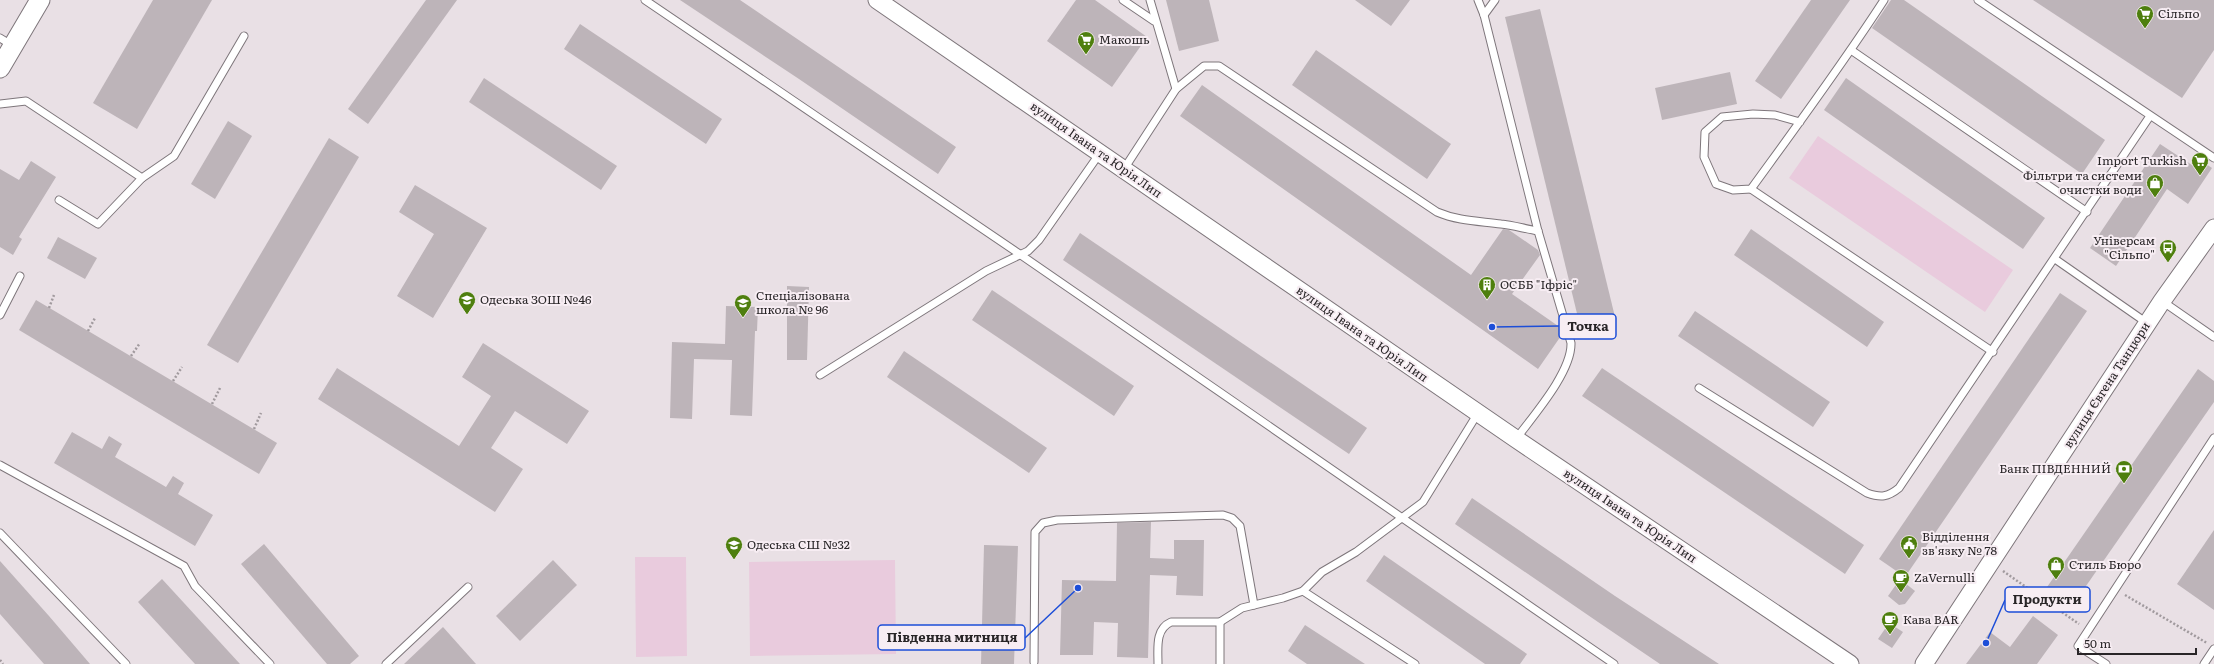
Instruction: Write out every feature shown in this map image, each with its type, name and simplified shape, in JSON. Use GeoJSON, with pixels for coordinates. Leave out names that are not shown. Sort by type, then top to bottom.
{"type":"FeatureCollection","features":[{"type":"Feature","properties":{"kind":"main road"},"geometry":{"type":"LineString","coordinates":[[0,68],[7,42],[40,0]]}},
{"type":"Feature","properties":{"kind":"street","name":"вулиця Івана та Юрія Лип"},"geometry":{"type":"LineString","coordinates":[[877,0],[1516,440],[1850,664]]}},
{"type":"Feature","properties":{"kind":"street","name":"вулиця Євгена Танцюри"},"geometry":{"type":"LineString","coordinates":[[1924,664],[2147,324],[2214,228]]}},
{"type":"Feature","properties":{"kind":"lane"},"geometry":{"type":"LineString","coordinates":[[645,0],[1021,255],[1614,664]]}},
{"type":"Feature","properties":{"kind":"lane"},"geometry":{"type":"LineString","coordinates":[[1123,0],[1154,20]]}},
{"type":"Feature","properties":{"kind":"lane"},"geometry":{"type":"LineString","coordinates":[[1150,0],[1154,20],[1176,89]]}},
{"type":"Feature","properties":{"kind":"lane"},"geometry":{"type":"LineString","coordinates":[[1478,0],[1484,15],[1538,231],[1571,344],[1572,353],[1566,370],[1516,440]]}},
{"type":"Feature","properties":{"kind":"lane"},"geometry":{"type":"LineString","coordinates":[[1484,15],[1495,0]]}},
{"type":"Feature","properties":{"kind":"lane"},"geometry":{"type":"LineString","coordinates":[[1750,189],[1800,122],[1884,0]]}},
{"type":"Feature","properties":{"kind":"lane"},"geometry":{"type":"LineString","coordinates":[[1978,0],[2214,158]]}},
{"type":"Feature","properties":{"kind":"lane"},"geometry":{"type":"LineString","coordinates":[[59,200],[98,224],[142,178],[174,156],[244,36]]}},
{"type":"Feature","properties":{"kind":"lane"},"geometry":{"type":"LineString","coordinates":[[1851,50],[2087,212]]}},
{"type":"Feature","properties":{"kind":"lane"},"geometry":{"type":"LineString","coordinates":[[1123,169],[1176,89],[1204,66],[1219,66],[1437,212],[1450,218],[1503,224],[1538,231]]}},
{"type":"Feature","properties":{"kind":"lane"},"geometry":{"type":"LineString","coordinates":[[0,104],[26,101],[142,178]]}},
{"type":"Feature","properties":{"kind":"lane"},"geometry":{"type":"LineString","coordinates":[[1800,122],[1775,115],[1753,114],[1722,117],[1705,132],[1704,157],[1716,184],[1733,190],[1750,189],[1993,352]]}},
{"type":"Feature","properties":{"kind":"lane"},"geometry":{"type":"LineString","coordinates":[[1699,388],[1867,493],[1879,497],[1891,495],[1899,488],[1993,352],[2150,116]]}},
{"type":"Feature","properties":{"kind":"lane"},"geometry":{"type":"LineString","coordinates":[[820,375],[986,271],[1028,251],[1039,240],[1100,153]]}},
{"type":"Feature","properties":{"kind":"lane"},"geometry":{"type":"LineString","coordinates":[[2055,259],[2147,324]]}},
{"type":"Feature","properties":{"kind":"lane"},"geometry":{"type":"LineString","coordinates":[[0,315],[20,276]]}},
{"type":"Feature","properties":{"kind":"lane"},"geometry":{"type":"LineString","coordinates":[[2162,302],[2214,337]]}},
{"type":"Feature","properties":{"kind":"lane"},"geometry":{"type":"LineString","coordinates":[[1158,664],[1159,634],[1165,624],[1171,622],[1220,622],[1242,608],[1283,598],[1303,591],[1322,572],[1356,552],[1423,502],[1478,413]]}},
{"type":"Feature","properties":{"kind":"lane"},"geometry":{"type":"LineString","coordinates":[[2106,664],[2078,646],[2214,438]]}},
{"type":"Feature","properties":{"kind":"lane"},"geometry":{"type":"LineString","coordinates":[[0,465],[184,566],[195,586],[270,664]]}},
{"type":"Feature","properties":{"kind":"lane"},"geometry":{"type":"LineString","coordinates":[[1034,662],[1035,532],[1043,523],[1057,520],[1223,515],[1232,518],[1240,526],[1254,605]]}},
{"type":"Feature","properties":{"kind":"lane"},"geometry":{"type":"LineString","coordinates":[[0,533],[126,664]]}},
{"type":"Feature","properties":{"kind":"lane"},"geometry":{"type":"LineString","coordinates":[[386,664],[468,587]]}},
{"type":"Feature","properties":{"kind":"lane"},"geometry":{"type":"LineString","coordinates":[[1303,591],[1415,664]]}},
{"type":"Feature","properties":{"kind":"lane"},"geometry":{"type":"LineString","coordinates":[[1220,622],[1220,664]]}},
{"type":"Feature","properties":{"kind":"lane"},"geometry":{"type":"LineString","coordinates":[[2204,664],[2214,648]]}},
{"type":"Feature","properties":{"kind":"path"},"geometry":{"type":"LineString","coordinates":[[49,308],[54,295]]}},
{"type":"Feature","properties":{"kind":"path"},"geometry":{"type":"LineString","coordinates":[[88,331],[95,318]]}},
{"type":"Feature","properties":{"kind":"path"},"geometry":{"type":"LineString","coordinates":[[131,356],[140,343]]}},
{"type":"Feature","properties":{"kind":"path"},"geometry":{"type":"LineString","coordinates":[[173,381],[182,367]]}},
{"type":"Feature","properties":{"kind":"path"},"geometry":{"type":"LineString","coordinates":[[212,404],[220,388]]}},
{"type":"Feature","properties":{"kind":"path"},"geometry":{"type":"LineString","coordinates":[[254,429],[261,412]]}},
{"type":"Feature","properties":{"kind":"path"},"geometry":{"type":"LineString","coordinates":[[1991,562],[2088,630]]}},
{"type":"Feature","properties":{"kind":"path"},"geometry":{"type":"LineString","coordinates":[[2115,589],[2214,648]]}},
{"type":"Feature","properties":{"kind":"path"},"geometry":{"type":"LineString","coordinates":[[0,660],[3,664]]}},
{"type":"Feature","properties":{"kind":"shaded area"},"geometry":{"type":"Polygon","coordinates":[[[1818,136],[2013,270],[1985,312],[1789,178],[1818,136]]]}},
{"type":"Feature","properties":{"kind":"shaded area"},"geometry":{"type":"Polygon","coordinates":[[[635,557],[686,557],[687,656],[636,657],[635,557]]]}},
{"type":"Feature","properties":{"kind":"shaded area"},"geometry":{"type":"Polygon","coordinates":[[[895,560],[896,654],[750,656],[749,562],[895,560]]]}},
{"type":"Feature","properties":{"kind":"building"},"geometry":{"type":"Polygon","coordinates":[[[153,0],[212,0],[137,129],[93,103],[153,0]]]}},
{"type":"Feature","properties":{"kind":"building"},"geometry":{"type":"Polygon","coordinates":[[[426,0],[457,0],[368,124],[348,109],[426,0]]]}},
{"type":"Feature","properties":{"kind":"building"},"geometry":{"type":"Polygon","coordinates":[[[680,0],[740,0],[956,147],[938,174],[680,0]]]}},
{"type":"Feature","properties":{"kind":"building"},"geometry":{"type":"Polygon","coordinates":[[[1076,0],[1095,0],[1147,37],[1112,87],[1047,41],[1076,0]]]}},
{"type":"Feature","properties":{"kind":"building"},"geometry":{"type":"Polygon","coordinates":[[[1166,0],[1209,0],[1219,41],[1179,51],[1166,0]]]}},
{"type":"Feature","properties":{"kind":"building"},"geometry":{"type":"Polygon","coordinates":[[[1355,0],[1410,0],[1391,26],[1355,0]]]}},
{"type":"Feature","properties":{"kind":"building"},"geometry":{"type":"Polygon","coordinates":[[[1811,0],[1850,0],[1781,99],[1755,81],[1811,0]]]}},
{"type":"Feature","properties":{"kind":"building"},"geometry":{"type":"Polygon","coordinates":[[[1891,0],[1904,0],[2105,140],[2082,174],[1872,28],[1891,0]]]}},
{"type":"Feature","properties":{"kind":"building","name":"Сільпо"},"geometry":{"type":"Polygon","coordinates":[[[2033,0],[2214,0],[2214,50],[2182,98],[2033,0]]]}},
{"type":"Feature","properties":{"kind":"building"},"geometry":{"type":"Polygon","coordinates":[[[1540,9],[1616,321],[1581,330],[1505,17],[1540,9]]]}},
{"type":"Feature","properties":{"kind":"building"},"geometry":{"type":"Polygon","coordinates":[[[580,24],[722,119],[706,144],[564,49],[580,24]]]}},
{"type":"Feature","properties":{"kind":"building"},"geometry":{"type":"Polygon","coordinates":[[[1316,50],[1451,144],[1427,179],[1292,85],[1316,50]]]}},
{"type":"Feature","properties":{"kind":"building"},"geometry":{"type":"Polygon","coordinates":[[[1730,72],[1737,104],[1662,120],[1655,88],[1730,72]]]}},
{"type":"Feature","properties":{"kind":"building"},"geometry":{"type":"Polygon","coordinates":[[[484,78],[617,166],[601,190],[469,102],[484,78]]]}},
{"type":"Feature","properties":{"kind":"building"},"geometry":{"type":"Polygon","coordinates":[[[1846,78],[2045,218],[2023,249],[1824,110],[1846,78]]]}},
{"type":"Feature","properties":{"kind":"building"},"geometry":{"type":"Polygon","coordinates":[[[1202,85],[1471,275],[1503,229],[1509,230],[1538,250],[1540,255],[1512,294],[1561,328],[1563,333],[1538,369],[1180,116],[1202,85]]]}},
{"type":"Feature","properties":{"kind":"building"},"geometry":{"type":"Polygon","coordinates":[[[228,121],[252,136],[215,199],[191,184],[228,121]]]}},
{"type":"Feature","properties":{"kind":"building"},"geometry":{"type":"Polygon","coordinates":[[[329,138],[359,157],[238,363],[207,345],[329,138]]]}},
{"type":"Feature","properties":{"kind":"building"},"geometry":{"type":"Polygon","coordinates":[[[2160,144],[2195,167],[2200,160],[2212,168],[2188,204],[2167,189],[2116,266],[2090,248],[2160,144]]]}},
{"type":"Feature","properties":{"kind":"building"},"geometry":{"type":"Polygon","coordinates":[[[31,161],[56,177],[19,237],[22,239],[13,255],[0,247],[0,169],[19,180],[31,161]]]}},
{"type":"Feature","properties":{"kind":"building"},"geometry":{"type":"Polygon","coordinates":[[[415,185],[487,228],[433,318],[397,296],[434,234],[399,212],[415,185]]]}},
{"type":"Feature","properties":{"kind":"building"},"geometry":{"type":"Polygon","coordinates":[[[1751,229],[1884,322],[1867,347],[1734,255],[1751,229]]]}},
{"type":"Feature","properties":{"kind":"building"},"geometry":{"type":"Polygon","coordinates":[[[1080,233],[1367,428],[1349,454],[1063,260],[1080,233]]]}},
{"type":"Feature","properties":{"kind":"building"},"geometry":{"type":"Polygon","coordinates":[[[58,237],[97,258],[85,279],[47,258],[58,237]]]}},
{"type":"Feature","properties":{"kind":"building"},"geometry":{"type":"Polygon","coordinates":[[[787,286],[809,287],[807,360],[787,360],[787,286]]]}},
{"type":"Feature","properties":{"kind":"building"},"geometry":{"type":"Polygon","coordinates":[[[992,290],[1134,386],[1114,416],[972,320],[992,290]]]}},
{"type":"Feature","properties":{"kind":"building"},"geometry":{"type":"Polygon","coordinates":[[[2060,293],[2087,311],[1905,577],[1879,559],[2060,293]]]}},
{"type":"Feature","properties":{"kind":"building"},"geometry":{"type":"Polygon","coordinates":[[[36,300],[277,443],[259,474],[19,330],[36,300]]]}},
{"type":"Feature","properties":{"kind":"building"},"geometry":{"type":"Polygon","coordinates":[[[726,306],[758,307],[757,331],[755,331],[752,416],[730,415],[732,360],[694,359],[692,419],[670,418],[672,342],[725,344],[726,306]]]}},
{"type":"Feature","properties":{"kind":"building"},"geometry":{"type":"Polygon","coordinates":[[[1695,311],[1830,402],[1813,427],[1678,336],[1695,311]]]}},
{"type":"Feature","properties":{"kind":"building"},"geometry":{"type":"Polygon","coordinates":[[[483,343],[589,411],[567,444],[515,411],[491,448],[523,469],[495,512],[318,399],[337,368],[459,446],[491,396],[462,377],[483,343]]]}},
{"type":"Feature","properties":{"kind":"building"},"geometry":{"type":"Polygon","coordinates":[[[904,351],[1047,448],[1029,473],[887,377],[904,351]]]}},
{"type":"Feature","properties":{"kind":"building"},"geometry":{"type":"Polygon","coordinates":[[[1602,368],[1864,545],[1845,574],[1582,396],[1602,368]]]}},
{"type":"Feature","properties":{"kind":"building"},"geometry":{"type":"Polygon","coordinates":[[[2198,369],[2214,381],[2214,402],[2070,609],[2045,590],[2198,369]]]}},
{"type":"Feature","properties":{"kind":"building"},"geometry":{"type":"Polygon","coordinates":[[[72,432],[102,449],[109,436],[122,444],[115,457],[166,487],[173,476],[184,483],[178,494],[213,515],[195,546],[54,463],[72,432]]]}},
{"type":"Feature","properties":{"kind":"building"},"geometry":{"type":"Polygon","coordinates":[[[1472,498],[1615,596],[1719,664],[1660,664],[1455,524],[1472,498]]]}},
{"type":"Feature","properties":{"kind":"building"},"geometry":{"type":"Polygon","coordinates":[[[1151,522],[1150,558],[1174,559],[1174,540],[1204,540],[1203,596],[1176,595],[1177,576],[1150,575],[1148,658],[1117,657],[1118,623],[1094,622],[1093,655],[1060,655],[1062,580],[1116,581],[1117,523],[1151,522]]]}},
{"type":"Feature","properties":{"kind":"building"},"geometry":{"type":"Polygon","coordinates":[[[2214,530],[2214,610],[2177,584],[2214,530]]]}},
{"type":"Feature","properties":{"kind":"building"},"geometry":{"type":"Polygon","coordinates":[[[264,544],[359,656],[350,664],[327,664],[241,564],[264,544]]]}},
{"type":"Feature","properties":{"kind":"building"},"geometry":{"type":"Polygon","coordinates":[[[984,545],[1018,546],[1014,664],[981,664],[984,545]]]}},
{"type":"Feature","properties":{"kind":"building"},"geometry":{"type":"Polygon","coordinates":[[[1384,555],[1527,654],[1520,664],[1485,664],[1366,581],[1384,555]]]}},
{"type":"Feature","properties":{"kind":"building"},"geometry":{"type":"Polygon","coordinates":[[[553,560],[577,585],[520,641],[496,616],[553,560]]]}},
{"type":"Feature","properties":{"kind":"building"},"geometry":{"type":"Polygon","coordinates":[[[0,561],[90,664],[44,664],[0,614],[0,561]]]}},
{"type":"Feature","properties":{"kind":"building"},"geometry":{"type":"Polygon","coordinates":[[[162,579],[240,664],[195,664],[138,602],[162,579]]]}},
{"type":"Feature","properties":{"kind":"building","name":"ZaVernulli"},"geometry":{"type":"Polygon","coordinates":[[[1900,579],[1915,591],[1905,604],[1899,605],[1888,596],[1900,579]]]}},
{"type":"Feature","properties":{"kind":"building"},"geometry":{"type":"Polygon","coordinates":[[[2033,616],[2058,635],[2037,664],[1966,664],[1990,632],[2010,647],[2033,616]]]}},
{"type":"Feature","properties":{"kind":"building","name":"Кава BAR"},"geometry":{"type":"Polygon","coordinates":[[[1889,623],[1903,632],[1892,648],[1878,639],[1889,623]]]}},
{"type":"Feature","properties":{"kind":"building"},"geometry":{"type":"Polygon","coordinates":[[[1305,625],[1365,664],[1307,664],[1288,651],[1305,625]]]}},
{"type":"Feature","properties":{"kind":"building"},"geometry":{"type":"Polygon","coordinates":[[[443,627],[476,664],[404,664],[443,627]]]}},
{"type":"Feature","properties":{"kind":"place","name":"Сільпо"},"geometry":{"type":"Point","coordinates":[2145,29]}},
{"type":"Feature","properties":{"kind":"place","name":"Макошь"},"geometry":{"type":"Point","coordinates":[1086,55]}},
{"type":"Feature","properties":{"kind":"place","name":"Import Turkish"},"geometry":{"type":"Point","coordinates":[2200,176]}},
{"type":"Feature","properties":{"kind":"place","name":"Фільтри та системи очистки води"},"geometry":{"type":"Point","coordinates":[2155,198]}},
{"type":"Feature","properties":{"kind":"place","name":"Універсам \"Сільпо\""},"geometry":{"type":"Point","coordinates":[2168,263]}},
{"type":"Feature","properties":{"kind":"place","name":"ОСББ \"Іфріс\""},"geometry":{"type":"Point","coordinates":[1487,300]}},
{"type":"Feature","properties":{"kind":"place","name":"Одеська ЗОШ №46"},"geometry":{"type":"Point","coordinates":[467,315]}},
{"type":"Feature","properties":{"kind":"place","name":"Спеціалізована школа № 96"},"geometry":{"type":"Point","coordinates":[743,318]}},
{"type":"Feature","properties":{"kind":"place","name":"Точка"},"geometry":{"type":"Point","coordinates":[1492,327]}},
{"type":"Feature","properties":{"kind":"place","name":"Банк ПІВДЕННИЙ"},"geometry":{"type":"Point","coordinates":[2124,484]}},
{"type":"Feature","properties":{"kind":"place","name":"Відділення зв'язку № 78"},"geometry":{"type":"Point","coordinates":[1909,559]}},
{"type":"Feature","properties":{"kind":"place","name":"Одеська СШ №32"},"geometry":{"type":"Point","coordinates":[734,560]}},
{"type":"Feature","properties":{"kind":"place","name":"Стиль Бюро"},"geometry":{"type":"Point","coordinates":[2056,580]}},
{"type":"Feature","properties":{"kind":"place","name":"Південна митниця"},"geometry":{"type":"Point","coordinates":[1078,588]}},
{"type":"Feature","properties":{"kind":"place","name":"ZaVernulli"},"geometry":{"type":"Point","coordinates":[1901,593]}},
{"type":"Feature","properties":{"kind":"place","name":"Кава BAR"},"geometry":{"type":"Point","coordinates":[1890,635]}},
{"type":"Feature","properties":{"kind":"place","name":"Продукти"},"geometry":{"type":"Point","coordinates":[1986,643]}}]}
